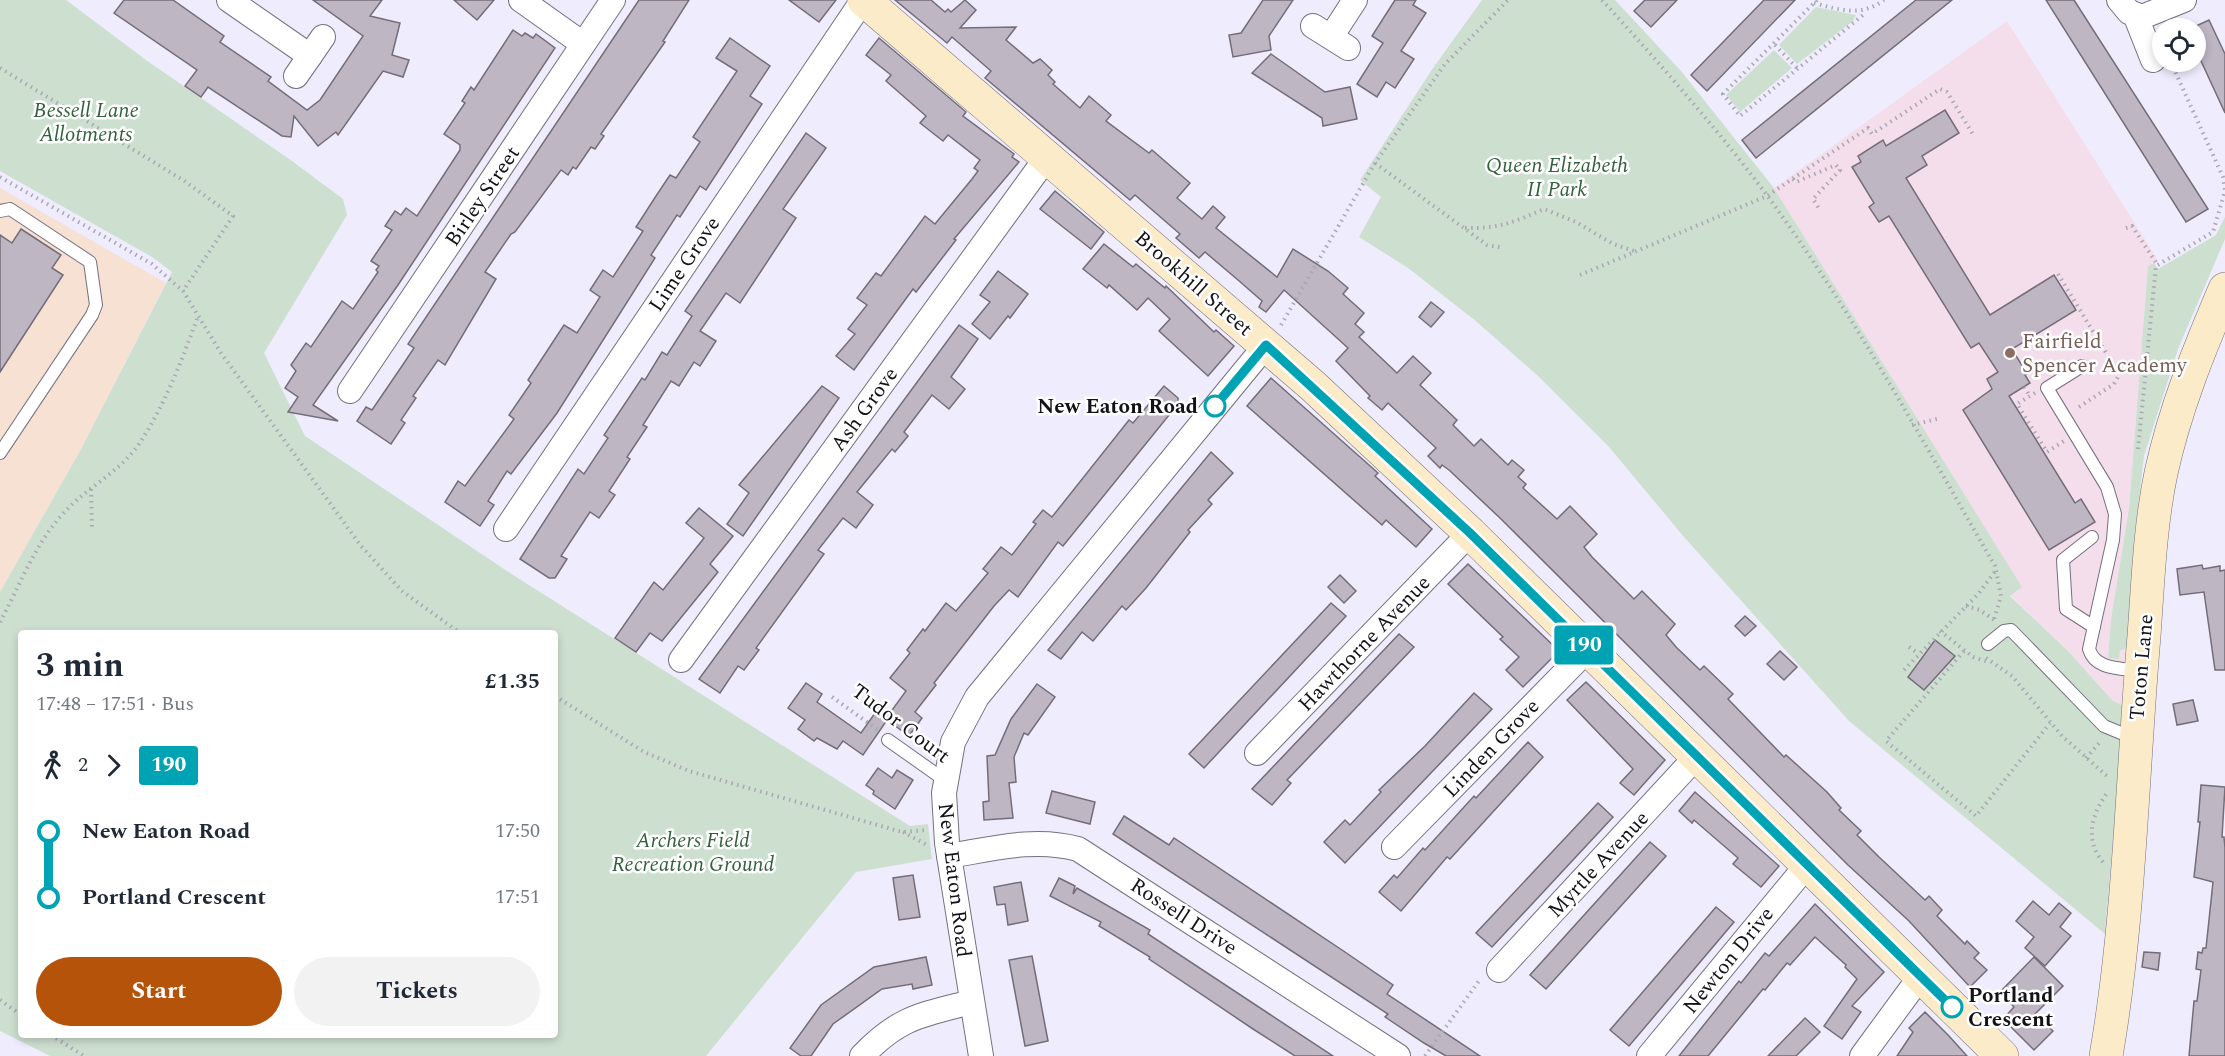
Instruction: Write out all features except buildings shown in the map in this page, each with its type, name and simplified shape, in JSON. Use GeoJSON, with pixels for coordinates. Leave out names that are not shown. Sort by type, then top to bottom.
{"type":"FeatureCollection","features":[{"type":"Feature","properties":{"kind":"street"},"geometry":{"type":"LineString","coordinates":[[229,0],[317,47],[296,76]]}},
{"type":"Feature","properties":{"kind":"street"},"geometry":{"type":"LineString","coordinates":[[520,0],[583,44]]}},
{"type":"Feature","properties":{"kind":"street","name":"Birley Street"},"geometry":{"type":"LineString","coordinates":[[350,391],[613,0]]}},
{"type":"Feature","properties":{"kind":"street","name":"Brookhill Street"},"geometry":{"type":"LineString","coordinates":[[863,0],[1266,345],[1470,533],[2002,1056]]}},
{"type":"Feature","properties":{"kind":"street","name":"Lime Grove"},"geometry":{"type":"LineString","coordinates":[[506,529],[863,0]]}},
{"type":"Feature","properties":{"kind":"street"},"geometry":{"type":"LineString","coordinates":[[1331,37],[1355,0]]}},
{"type":"Feature","properties":{"kind":"street"},"geometry":{"type":"LineString","coordinates":[[2128,8],[2151,15],[2184,0]]}},
{"type":"Feature","properties":{"kind":"street"},"geometry":{"type":"LineString","coordinates":[[2128,8],[2152,45]]}},
{"type":"Feature","properties":{"kind":"street","name":"Ash Grove"},"geometry":{"type":"LineString","coordinates":[[681,660],[1047,157]]}},
{"type":"Feature","properties":{"kind":"street","name":"Toton Lane"},"geometry":{"type":"LineString","coordinates":[[2106,1056],[2128,862],[2152,533],[2161,474],[2187,379],[2225,289]]}},
{"type":"Feature","properties":{"kind":"street","name":"New Eaton Road"},"geometry":{"type":"LineString","coordinates":[[981,1056],[946,828],[944,794],[953,742],[977,697],[1266,345]]}},
{"type":"Feature","properties":{"kind":"street","name":"Hawthorne Avenue"},"geometry":{"type":"LineString","coordinates":[[1257,753],[1470,533]]}},
{"type":"Feature","properties":{"kind":"street","name":"Linden Grove"},"geometry":{"type":"LineString","coordinates":[[1394,847],[1588,648]]}},
{"type":"Feature","properties":{"kind":"street","name":"Myrtle Avenue"},"geometry":{"type":"LineString","coordinates":[[1499,970],[1696,757]]}},
{"type":"Feature","properties":{"kind":"street","name":"Rossell Drive"},"geometry":{"type":"LineString","coordinates":[[949,856],[1033,843],[1053,843],[1078,849],[1398,1056]]}},
{"type":"Feature","properties":{"kind":"street","name":"Newton Drive"},"geometry":{"type":"LineString","coordinates":[[1649,1056],[1807,865]]}},
{"type":"Feature","properties":{"kind":"street"},"geometry":{"type":"LineString","coordinates":[[1862,1056],[1920,976]]}},
{"type":"Feature","properties":{"kind":"street"},"geometry":{"type":"LineString","coordinates":[[862,1056],[881,1036],[904,1020],[971,1002]]}},
{"type":"Feature","properties":{"kind":"lane"},"geometry":{"type":"LineString","coordinates":[[0,211],[10,209],[90,262],[96,304],[92,315],[0,453]]}},
{"type":"Feature","properties":{"kind":"lane"},"geometry":{"type":"LineString","coordinates":[[2082,366],[2047,388],[2107,487],[2115,514],[2113,540],[2089,649],[2094,660],[2100,664],[2141,671]]}},
{"type":"Feature","properties":{"kind":"lane"},"geometry":{"type":"LineString","coordinates":[[2092,537],[2063,560],[2066,609],[2094,627]]}},
{"type":"Feature","properties":{"kind":"lane"},"geometry":{"type":"LineString","coordinates":[[1986,649],[2004,631],[2011,630],[2104,726],[2121,733],[2136,734]]}},
{"type":"Feature","properties":{"kind":"lane","name":"Tudor Court"},"geometry":{"type":"LineString","coordinates":[[888,740],[946,781]]}},
{"type":"Feature","properties":{"kind":"path"},"geometry":{"type":"LineString","coordinates":[[1266,345],[1277,332],[1375,163],[1445,64],[1508,0]]}},
{"type":"Feature","properties":{"kind":"path"},"geometry":{"type":"LineString","coordinates":[[1602,0],[1703,112],[1767,196],[1844,311],[1990,557],[1996,570],[2000,602]]}},
{"type":"Feature","properties":{"kind":"path"},"geometry":{"type":"LineString","coordinates":[[1862,11],[1863,15],[1740,116],[1723,94],[1816,2],[1842,10],[1862,11],[1871,9],[1884,0]]}},
{"type":"Feature","properties":{"kind":"path"},"geometry":{"type":"LineString","coordinates":[[1774,45],[1797,68]]}},
{"type":"Feature","properties":{"kind":"path"},"geometry":{"type":"LineString","coordinates":[[0,68],[183,180],[233,216],[183,291]]}},
{"type":"Feature","properties":{"kind":"path"},"geometry":{"type":"LineString","coordinates":[[2126,228],[2132,226],[2157,265],[2213,232],[2225,191],[2223,177],[2168,72]]}},
{"type":"Feature","properties":{"kind":"path"},"geometry":{"type":"LineString","coordinates":[[1580,275],[1767,196],[1868,129],[1872,134],[1940,89],[1947,92],[1974,136]]}},
{"type":"Feature","properties":{"kind":"path"},"geometry":{"type":"LineString","coordinates":[[1375,163],[1487,245],[1503,248]]}},
{"type":"Feature","properties":{"kind":"path"},"geometry":{"type":"LineString","coordinates":[[1794,179],[1796,182],[1836,165],[1840,170],[1813,199],[1820,210]]}},
{"type":"Feature","properties":{"kind":"path"},"geometry":{"type":"LineString","coordinates":[[0,177],[152,264],[183,291],[197,318],[361,546],[402,591],[456,630]]}},
{"type":"Feature","properties":{"kind":"path"},"geometry":{"type":"LineString","coordinates":[[1465,228],[1489,229],[1509,225],[1544,209],[1576,222],[1612,244],[1634,251]]}},
{"type":"Feature","properties":{"kind":"path"},"geometry":{"type":"LineString","coordinates":[[0,622],[47,535],[61,515],[119,468],[139,444],[170,388],[197,318]]}},
{"type":"Feature","properties":{"kind":"path"},"geometry":{"type":"LineString","coordinates":[[2024,387],[2030,396]]}},
{"type":"Feature","properties":{"kind":"path"},"geometry":{"type":"LineString","coordinates":[[2036,393],[2017,404],[2047,452],[2074,434]]}},
{"type":"Feature","properties":{"kind":"path"},"geometry":{"type":"LineString","coordinates":[[1912,424],[1937,419]]}},
{"type":"Feature","properties":{"kind":"path"},"geometry":{"type":"LineString","coordinates":[[91,489],[92,530]]}},
{"type":"Feature","properties":{"kind":"path"},"geometry":{"type":"LineString","coordinates":[[1984,562],[1990,557]]}},
{"type":"Feature","properties":{"kind":"path"},"geometry":{"type":"LineString","coordinates":[[1905,670],[1996,570]]}},
{"type":"Feature","properties":{"kind":"path"},"geometry":{"type":"LineString","coordinates":[[1965,606],[1980,610],[2004,631]]}},
{"type":"Feature","properties":{"kind":"path"},"geometry":{"type":"LineString","coordinates":[[1940,631],[1978,660],[1990,662],[2012,676],[2061,737],[2114,783]]}},
{"type":"Feature","properties":{"kind":"path"},"geometry":{"type":"LineString","coordinates":[[1909,647],[1919,654]]}},
{"type":"Feature","properties":{"kind":"path"},"geometry":{"type":"LineString","coordinates":[[1986,649],[1990,662]]}},
{"type":"Feature","properties":{"kind":"path"},"geometry":{"type":"LineString","coordinates":[[1964,651],[1886,741],[1976,816],[2050,723]]}},
{"type":"Feature","properties":{"kind":"path","name":"Tudor Court"},"geometry":{"type":"LineString","coordinates":[[832,696],[883,733],[888,740]]}},
{"type":"Feature","properties":{"kind":"path"},"geometry":{"type":"LineString","coordinates":[[558,698],[644,752],[689,771],[902,832],[946,828]]}},
{"type":"Feature","properties":{"kind":"path"},"geometry":{"type":"LineString","coordinates":[[2086,758],[2100,742]]}},
{"type":"Feature","properties":{"kind":"path"},"geometry":{"type":"LineString","coordinates":[[2108,792],[2095,810],[2093,844],[2106,865],[2115,867],[2116,860],[2128,862]]}},
{"type":"Feature","properties":{"kind":"path"},"geometry":{"type":"LineString","coordinates":[[1425,1056],[1479,980],[1494,968],[1499,970]]}},
{"type":"Feature","properties":{"kind":"path"},"geometry":{"type":"LineString","coordinates":[[0,1000],[18,1013]]}},
{"type":"Feature","properties":{"kind":"path"},"geometry":{"type":"LineString","coordinates":[[56,1038],[84,1056]]}},
{"type":"Feature","properties":{"kind":"shaded area","name":"Fairfield Spencer Academy"},"geometry":{"type":"Polygon","coordinates":[[[2007,21],[2158,260],[2148,267],[2129,508],[2111,619],[2108,658],[2129,647],[2124,706],[2113,701],[2067,650],[2010,595],[2021,586],[1774,188],[2007,21]]]}},
{"type":"Feature","properties":{"kind":"shaded area"},"geometry":{"type":"Polygon","coordinates":[[[0,188],[166,283],[80,451],[0,592],[0,188]]]}},
{"type":"Feature","properties":{"kind":"green space","name":"Archers Field Recreation Ground"},"geometry":{"type":"Polygon","coordinates":[[[0,0],[66,0],[146,60],[343,199],[347,215],[264,353],[305,436],[510,573],[910,826],[928,824],[932,859],[856,872],[706,1056],[50,1056],[0,1031],[0,592],[80,451],[172,272],[152,257],[0,171],[0,0]]]}},
{"type":"Feature","properties":{"kind":"green space","name":"Queen Elizabeth II Park"},"geometry":{"type":"Polygon","coordinates":[[[1482,0],[1615,0],[1681,71],[1774,188],[2022,587],[2010,596],[2067,650],[2113,701],[2124,706],[2105,934],[1849,721],[1684,537],[1609,447],[1538,376],[1477,322],[1408,268],[1359,237],[1381,197],[1360,180],[1433,68],[1482,0]]]}},
{"type":"Feature","properties":{"kind":"green space"},"geometry":{"type":"Polygon","coordinates":[[[1816,7],[1856,15],[1853,21],[1797,64],[1779,45],[1816,7]]]}},
{"type":"Feature","properties":{"kind":"green space"},"geometry":{"type":"Polygon","coordinates":[[[1774,50],[1792,68],[1740,112],[1726,95],[1774,50]]]}},
{"type":"Feature","properties":{"kind":"green space"},"geometry":{"type":"Polygon","coordinates":[[[2225,217],[2225,239],[2178,349],[2144,456],[2134,543],[2129,647],[2120,651],[2119,659],[2108,658],[2111,619],[2129,508],[2148,266],[2154,263],[2158,269],[2216,235],[2225,217]]]}},
{"type":"Feature","properties":{"kind":"bus line","name":"190"},"geometry":{"type":"LineString","coordinates":[[1215,406],[1266,345],[1470,533],[1952,1007]]}},
{"type":"Feature","properties":{"kind":"place","name":"Fairfield Spencer Academy"},"geometry":{"type":"Point","coordinates":[2010,353]}},
{"type":"Feature","properties":{"kind":"place","name":"New Eaton Road"},"geometry":{"type":"Point","coordinates":[1215,406]}},
{"type":"Feature","properties":{"kind":"place","name":"Portland Crescent"},"geometry":{"type":"Point","coordinates":[1952,1007]}},
{"type":"Feature","properties":{"kind":"park label","name":"Bessell Lane Allotments"},"geometry":{"type":"Point","coordinates":[86,122]}}]}
